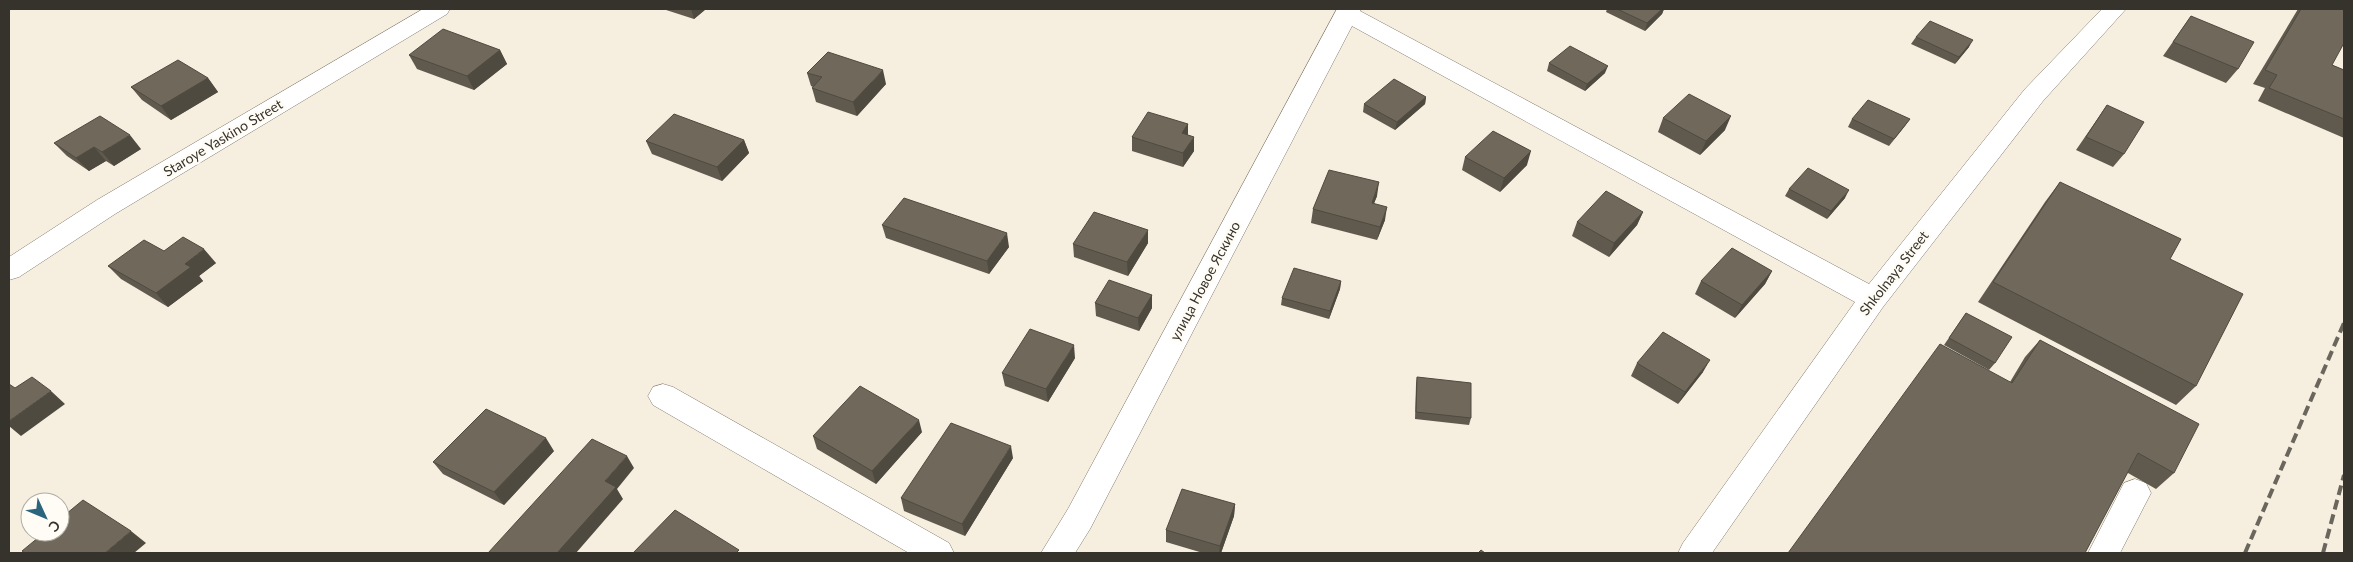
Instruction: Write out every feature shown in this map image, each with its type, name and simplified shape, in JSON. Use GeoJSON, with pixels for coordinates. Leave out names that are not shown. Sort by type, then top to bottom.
{"type":"FeatureCollection","features":[{"type":"Feature","properties":{"kind":"street","name":"Staroye Yaskino Street"},"geometry":{"type":"LineString","coordinates":[[9,270],[106,207],[439,9]]}},
{"type":"Feature","properties":{"kind":"street","name":"Shkolnaya Street"},"geometry":{"type":"LineString","coordinates":[[1694,553],[1873,299],[2034,96],[2115,9]]}},
{"type":"Feature","properties":{"kind":"street"},"geometry":{"type":"LineString","coordinates":[[1348,11],[1873,299]]}},
{"type":"Feature","properties":{"kind":"street","name":"улица Новое Яскино"},"geometry":{"type":"LineString","coordinates":[[1057,553],[1079,519],[1348,11]]}},
{"type":"Feature","properties":{"kind":"street"},"geometry":{"type":"LineString","coordinates":[[663,396],[938,553]]}},
{"type":"Feature","properties":{"kind":"street"},"geometry":{"type":"LineString","coordinates":[[2104,553],[2135,493]]}},
{"type":"Feature","properties":{"kind":"building"},"geometry":{"type":"Polygon","coordinates":[[[1617,9],[1662,9],[1647,23],[1617,9]]]}},
{"type":"Feature","properties":{"kind":"building"},"geometry":{"type":"Polygon","coordinates":[[[2301,9],[2344,10],[2344,43],[2332,65],[2344,70],[2344,119],[2269,88],[2277,75],[2265,70],[2301,9]]]}},
{"type":"Feature","properties":{"kind":"building"},"geometry":{"type":"Polygon","coordinates":[[[2191,16],[2254,42],[2238,69],[2173,42],[2191,16]]]}},
{"type":"Feature","properties":{"kind":"building"},"geometry":{"type":"Polygon","coordinates":[[[1930,21],[1973,40],[1959,57],[1916,37],[1930,21]]]}},
{"type":"Feature","properties":{"kind":"building"},"geometry":{"type":"Polygon","coordinates":[[[443,29],[500,50],[467,76],[409,55],[443,29]]]}},
{"type":"Feature","properties":{"kind":"building"},"geometry":{"type":"Polygon","coordinates":[[[1570,46],[1608,66],[1587,84],[1549,63],[1570,46]]]}},
{"type":"Feature","properties":{"kind":"building"},"geometry":{"type":"Polygon","coordinates":[[[828,52],[883,70],[853,102],[812,88],[822,77],[807,73],[828,52]]]}},
{"type":"Feature","properties":{"kind":"building"},"geometry":{"type":"Polygon","coordinates":[[[178,60],[208,78],[161,106],[131,87],[178,60]]]}},
{"type":"Feature","properties":{"kind":"building"},"geometry":{"type":"Polygon","coordinates":[[[1394,79],[1426,97],[1397,122],[1364,104],[1394,79]]]}},
{"type":"Feature","properties":{"kind":"building"},"geometry":{"type":"Polygon","coordinates":[[[1689,94],[1731,116],[1706,141],[1663,118],[1689,94]]]}},
{"type":"Feature","properties":{"kind":"building"},"geometry":{"type":"Polygon","coordinates":[[[1868,100],[1910,119],[1894,139],[1852,119],[1868,100]]]}},
{"type":"Feature","properties":{"kind":"building"},"geometry":{"type":"Polygon","coordinates":[[[2107,105],[2144,122],[2124,154],[2086,137],[2107,105]]]}},
{"type":"Feature","properties":{"kind":"building"},"geometry":{"type":"Polygon","coordinates":[[[1148,112],[1188,124],[1182,133],[1194,137],[1183,153],[1132,137],[1148,112]]]}},
{"type":"Feature","properties":{"kind":"building"},"geometry":{"type":"Polygon","coordinates":[[[674,114],[744,140],[717,167],[646,141],[674,114]]]}},
{"type":"Feature","properties":{"kind":"building"},"geometry":{"type":"Polygon","coordinates":[[[100,116],[130,135],[102,152],[94,147],[76,158],[54,143],[100,116]]]}},
{"type":"Feature","properties":{"kind":"building"},"geometry":{"type":"Polygon","coordinates":[[[1493,131],[1531,151],[1504,178],[1465,157],[1493,131]]]}},
{"type":"Feature","properties":{"kind":"building"},"geometry":{"type":"Polygon","coordinates":[[[1808,168],[1849,190],[1831,211],[1789,189],[1808,168]]]}},
{"type":"Feature","properties":{"kind":"building"},"geometry":{"type":"Polygon","coordinates":[[[1329,170],[1379,182],[1372,203],[1387,207],[1380,227],[1313,209],[1329,170]]]}},
{"type":"Feature","properties":{"kind":"building"},"geometry":{"type":"Polygon","coordinates":[[[2060,182],[2181,239],[2170,259],[2243,294],[2196,386],[1993,282],[2060,182]]]}},
{"type":"Feature","properties":{"kind":"building"},"geometry":{"type":"Polygon","coordinates":[[[1606,191],[1643,212],[1614,243],[1577,222],[1606,191]]]}},
{"type":"Feature","properties":{"kind":"building"},"geometry":{"type":"Polygon","coordinates":[[[904,198],[1007,233],[987,261],[882,225],[904,198]]]}},
{"type":"Feature","properties":{"kind":"building"},"geometry":{"type":"Polygon","coordinates":[[[1094,212],[1148,230],[1127,262],[1073,244],[1094,212]]]}},
{"type":"Feature","properties":{"kind":"building"},"geometry":{"type":"Polygon","coordinates":[[[183,237],[204,249],[185,264],[191,267],[156,293],[108,266],[144,240],[164,251],[183,237]]]}},
{"type":"Feature","properties":{"kind":"building"},"geometry":{"type":"Polygon","coordinates":[[[1732,248],[1772,271],[1742,305],[1701,281],[1732,248]]]}},
{"type":"Feature","properties":{"kind":"building"},"geometry":{"type":"Polygon","coordinates":[[[1294,268],[1341,281],[1330,311],[1282,298],[1294,268]]]}},
{"type":"Feature","properties":{"kind":"building"},"geometry":{"type":"Polygon","coordinates":[[[1109,280],[1152,295],[1138,318],[1095,303],[1109,280]]]}},
{"type":"Feature","properties":{"kind":"building"},"geometry":{"type":"Polygon","coordinates":[[[1966,313],[2012,337],[1995,363],[1949,338],[1966,313]]]}},
{"type":"Feature","properties":{"kind":"building"},"geometry":{"type":"Polygon","coordinates":[[[1030,329],[1074,345],[1046,389],[1002,373],[1030,329]]]}},
{"type":"Feature","properties":{"kind":"building"},"geometry":{"type":"Polygon","coordinates":[[[1663,332],[1710,360],[1685,392],[1637,363],[1663,332]]]}},
{"type":"Feature","properties":{"kind":"building"},"geometry":{"type":"Polygon","coordinates":[[[2040,340],[2199,424],[2174,473],[2138,453],[2085,553],[1788,553],[1940,344],[2012,383],[2040,340]]]}},
{"type":"Feature","properties":{"kind":"building"},"geometry":{"type":"Polygon","coordinates":[[[32,377],[51,391],[9,421],[9,384],[15,388],[32,377]]]}},
{"type":"Feature","properties":{"kind":"building"},"geometry":{"type":"Polygon","coordinates":[[[1417,377],[1471,383],[1471,418],[1416,412],[1417,377]]]}},
{"type":"Feature","properties":{"kind":"building"},"geometry":{"type":"Polygon","coordinates":[[[860,386],[919,420],[872,471],[813,436],[860,386]]]}},
{"type":"Feature","properties":{"kind":"building"},"geometry":{"type":"Polygon","coordinates":[[[486,409],[546,438],[494,492],[433,462],[486,409]]]}},
{"type":"Feature","properties":{"kind":"building"},"geometry":{"type":"Polygon","coordinates":[[[951,423],[1011,446],[962,524],[901,498],[951,423]]]}},
{"type":"Feature","properties":{"kind":"building"},"geometry":{"type":"Polygon","coordinates":[[[592,439],[627,456],[605,481],[616,487],[557,553],[488,553],[592,439]]]}},
{"type":"Feature","properties":{"kind":"building"},"geometry":{"type":"Polygon","coordinates":[[[1182,489],[1235,504],[1220,546],[1166,530],[1182,489]]]}},
{"type":"Feature","properties":{"kind":"building"},"geometry":{"type":"Polygon","coordinates":[[[83,500],[131,531],[105,553],[25,553],[22,551],[33,542],[70,542],[70,511],[83,500]]]}},
{"type":"Feature","properties":{"kind":"building"},"geometry":{"type":"Polygon","coordinates":[[[675,510],[739,550],[736,553],[633,553],[675,510]]]}},
{"type":"Feature","properties":{"kind":"railway"},"geometry":{"type":"LineString","coordinates":[[2245,553],[2344,323]]}},
{"type":"Feature","properties":{"kind":"railway"},"geometry":{"type":"LineString","coordinates":[[2323,553],[2344,475]]}}]}
